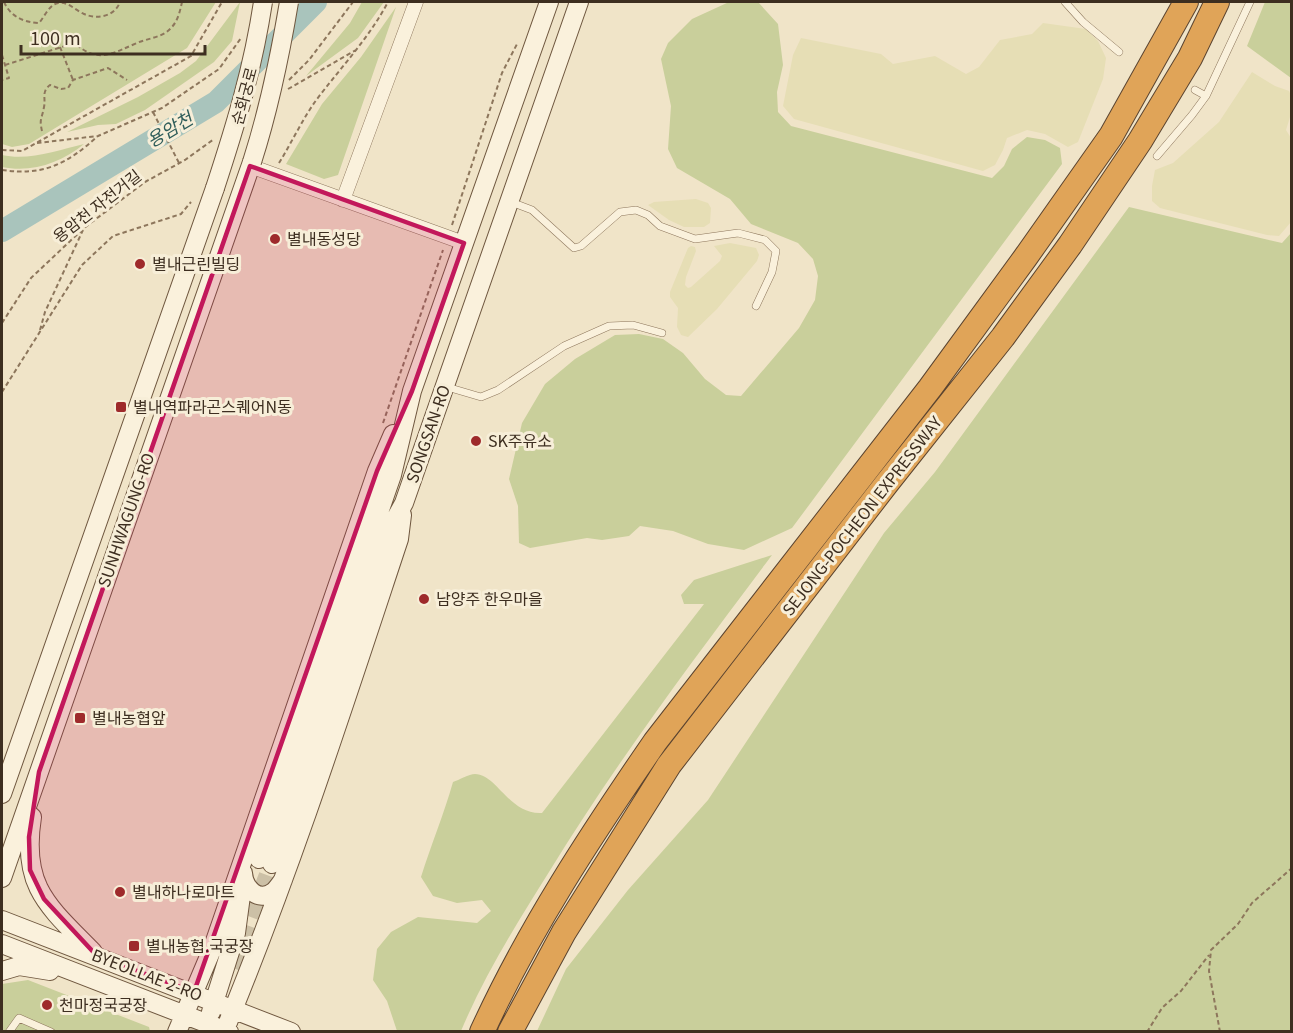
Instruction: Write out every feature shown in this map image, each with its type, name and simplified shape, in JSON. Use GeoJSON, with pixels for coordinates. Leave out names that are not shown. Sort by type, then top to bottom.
{"type":"FeatureCollection","features":[{"type":"Feature","properties":{"kind":"highway","name":"SEJONG-POCHEON EXPRESSWAY"},"geometry":{"type":"LineString","coordinates":[[483,1028],[549,904],[617,798],[656,742],[930,388],[1025,258],[1111,136],[1186,2]]}},
{"type":"Feature","properties":{"kind":"highway","name":"SEJONG-POCHEON EXPRESSWAY"},"geometry":{"type":"LineString","coordinates":[[510,1032],[564,932],[669,765],[1003,337],[1070,245],[1157,113],[1190,58],[1217,2]]}},
{"type":"Feature","properties":{"kind":"street","name":"순화궁로"},"geometry":{"type":"LineString","coordinates":[[215,188],[239,115],[256,49],[263,2]]}},
{"type":"Feature","properties":{"kind":"street","name":"순화궁로"},"geometry":{"type":"LineString","coordinates":[[251,164],[265,122],[289,2]]}},
{"type":"Feature","properties":{"kind":"street"},"geometry":{"type":"LineString","coordinates":[[343,200],[416,2]]}},
{"type":"Feature","properties":{"kind":"street","name":"SONGSAN-RO"},"geometry":{"type":"LineString","coordinates":[[254,866],[377,471],[412,391],[549,2]]}},
{"type":"Feature","properties":{"kind":"street","name":"SONGSAN-RO"},"geometry":{"type":"LineString","coordinates":[[254,866],[387,534],[404,503],[579,2]]}},
{"type":"Feature","properties":{"kind":"street","name":"SUNHWAGUNG-RO"},"geometry":{"type":"LineString","coordinates":[[2,878],[251,164]]}},
{"type":"Feature","properties":{"kind":"street"},"geometry":{"type":"LineString","coordinates":[[251,164],[464,243]]}},
{"type":"Feature","properties":{"kind":"street","name":"SUNHWAGUNG-RO"},"geometry":{"type":"LineString","coordinates":[[2,794],[215,188]]}},
{"type":"Feature","properties":{"kind":"street"},"geometry":{"type":"LineString","coordinates":[[226,1031],[284,879],[335,734],[399,539],[404,503]]}},
{"type":"Feature","properties":{"kind":"street"},"geometry":{"type":"LineString","coordinates":[[2,783],[11,765]]}},
{"type":"Feature","properties":{"kind":"street"},"geometry":{"type":"LineString","coordinates":[[39,772],[29,837],[30,870],[44,899],[97,956]]}},
{"type":"Feature","properties":{"kind":"street"},"geometry":{"type":"LineString","coordinates":[[254,866],[246,888],[254,894],[272,893],[284,879]]}},
{"type":"Feature","properties":{"kind":"street"},"geometry":{"type":"LineString","coordinates":[[180,1023],[213,947],[254,866]]}},
{"type":"Feature","properties":{"kind":"street"},"geometry":{"type":"LineString","coordinates":[[207,1024],[236,933],[254,866]]}},
{"type":"Feature","properties":{"kind":"street","name":"BYEOLLAE 2-RO"},"geometry":{"type":"LineString","coordinates":[[2,920],[194,992],[291,1032]]}},
{"type":"Feature","properties":{"kind":"street","name":"BYEOLLAE 2-RO"},"geometry":{"type":"LineString","coordinates":[[2,944],[83,976],[180,1023],[207,1024],[226,1031]]}},
{"type":"Feature","properties":{"kind":"street"},"geometry":{"type":"LineString","coordinates":[[2,970],[19,966],[83,976]]}},
{"type":"Feature","properties":{"kind":"lane"},"geometry":{"type":"LineString","coordinates":[[1065,2],[1083,22],[1119,52]]}},
{"type":"Feature","properties":{"kind":"lane"},"geometry":{"type":"LineString","coordinates":[[1156,156],[1192,116],[1206,96],[1250,2]]}},
{"type":"Feature","properties":{"kind":"lane"},"geometry":{"type":"LineString","coordinates":[[1195,90],[1206,96]]}},
{"type":"Feature","properties":{"kind":"lane"},"geometry":{"type":"LineString","coordinates":[[509,202],[532,210],[574,249],[581,246],[620,212],[636,210],[648,215],[660,226],[695,239],[738,233],[765,240],[776,251],[772,272],[756,306]]}},
{"type":"Feature","properties":{"kind":"lane"},"geometry":{"type":"LineString","coordinates":[[445,386],[481,397],[498,390],[564,346],[609,326],[633,325],[663,333]]}},
{"type":"Feature","properties":{"kind":"lane"},"geometry":{"type":"LineString","coordinates":[[9,1032],[20,1018],[51,1032]]}},
{"type":"Feature","properties":{"kind":"path"},"geometry":{"type":"LineString","coordinates":[[4,2],[11,13],[19,19],[39,23],[56,3],[63,3],[86,15],[103,17],[118,7],[120,2]]}},
{"type":"Feature","properties":{"kind":"path"},"geometry":{"type":"LineString","coordinates":[[5,65],[76,44],[87,54],[110,55],[120,52],[138,42],[167,32],[173,26],[182,2]]}},
{"type":"Feature","properties":{"kind":"path"},"geometry":{"type":"LineString","coordinates":[[2,150],[22,151],[191,56],[222,2]]}},
{"type":"Feature","properties":{"kind":"path"},"geometry":{"type":"LineString","coordinates":[[288,81],[309,60],[353,2]]}},
{"type":"Feature","properties":{"kind":"path"},"geometry":{"type":"LineString","coordinates":[[274,174],[316,100],[359,49],[376,25],[388,2]]}},
{"type":"Feature","properties":{"kind":"path"},"geometry":{"type":"LineString","coordinates":[[37,143],[98,136],[162,108],[219,69],[246,30]]}},
{"type":"Feature","properties":{"kind":"path"},"geometry":{"type":"LineString","coordinates":[[60,47],[73,80]]}},
{"type":"Feature","properties":{"kind":"path"},"geometry":{"type":"LineString","coordinates":[[283,91],[359,49]]}},
{"type":"Feature","properties":{"kind":"path"},"geometry":{"type":"LineString","coordinates":[[2,55],[9,78],[2,81]]}},
{"type":"Feature","properties":{"kind":"path"},"geometry":{"type":"LineString","coordinates":[[42,131],[39,121],[44,108],[44,94],[50,86],[68,88],[73,80],[108,68],[127,80]]}},
{"type":"Feature","properties":{"kind":"path"},"geometry":{"type":"LineString","coordinates":[[153,112],[179,163]]}},
{"type":"Feature","properties":{"kind":"path","name":"용암천 자전거길"},"geometry":{"type":"LineString","coordinates":[[2,323],[31,278],[84,228],[145,182],[179,163],[221,134]]}},
{"type":"Feature","properties":{"kind":"path"},"geometry":{"type":"LineString","coordinates":[[2,170],[28,172],[56,167],[80,152],[98,136]]}},
{"type":"Feature","properties":{"kind":"path"},"geometry":{"type":"LineString","coordinates":[[2,392],[82,265],[113,236],[181,214],[191,202]]}},
{"type":"Feature","properties":{"kind":"path"},"geometry":{"type":"LineString","coordinates":[[40,332],[45,312],[84,228]]}},
{"type":"Feature","properties":{"kind":"path"},"geometry":{"type":"LineString","coordinates":[[1147,1032],[1162,1008],[1180,991],[1211,950],[1238,924],[1252,903],[1292,868]]}},
{"type":"Feature","properties":{"kind":"path"},"geometry":{"type":"LineString","coordinates":[[1210,953],[1209,971],[1220,1032]]}},
{"type":"Feature","properties":{"kind":"highlighted area"},"geometry":{"type":"Polygon","coordinates":[[[250,166],[464,243],[412,391],[377,471],[194,992],[97,956],[44,899],[30,870],[29,837],[39,772],[250,166]]]}},
{"type":"Feature","properties":{"kind":"shaded area"},"geometry":{"type":"Polygon","coordinates":[[[1043,23],[1086,29],[1098,41],[1106,58],[1103,79],[1078,142],[1068,147],[1045,134],[1027,130],[1007,138],[995,165],[983,171],[794,119],[783,106],[793,55],[801,38],[881,54],[893,64],[935,56],[966,74],[979,67],[1000,40],[1032,34],[1043,23]]]}},
{"type":"Feature","properties":{"kind":"shaded area"},"geometry":{"type":"Polygon","coordinates":[[[1252,72],[1275,86],[1289,91],[1291,95],[1291,114],[1286,130],[1291,138],[1291,222],[1279,236],[1160,208],[1152,201],[1155,170],[1173,163],[1219,122],[1252,72]]]}},
{"type":"Feature","properties":{"kind":"shaded area"},"geometry":{"type":"Polygon","coordinates":[[[696,199],[708,203],[711,208],[710,223],[704,227],[684,227],[669,220],[648,205],[654,202],[696,199]]]}},
{"type":"Feature","properties":{"kind":"shaded area"},"geometry":{"type":"Polygon","coordinates":[[[730,243],[756,248],[759,255],[757,261],[717,309],[688,337],[681,335],[677,327],[678,308],[670,297],[670,292],[688,248],[695,247],[696,251],[686,277],[685,285],[688,288],[720,261],[722,256],[714,246],[730,243]]]}},
{"type":"Feature","properties":{"kind":"green space"},"geometry":{"type":"Polygon","coordinates":[[[2,2],[216,2],[187,48],[29,144],[12,147],[2,144],[2,2]]]}},
{"type":"Feature","properties":{"kind":"green space"},"geometry":{"type":"Polygon","coordinates":[[[240,2],[232,41],[214,62],[145,110],[116,124],[98,125],[67,132],[138,97],[196,61],[240,2]]]}},
{"type":"Feature","properties":{"kind":"green space"},"geometry":{"type":"Polygon","coordinates":[[[362,2],[384,2],[358,38],[306,76],[350,23],[362,2]]]}},
{"type":"Feature","properties":{"kind":"green space"},"geometry":{"type":"Polygon","coordinates":[[[729,2],[758,2],[778,24],[783,65],[777,92],[778,112],[791,126],[992,178],[1004,166],[1012,149],[1027,137],[1045,140],[1060,148],[1062,164],[792,528],[744,550],[708,544],[673,531],[640,526],[629,536],[602,540],[587,538],[530,548],[519,543],[518,506],[509,479],[522,423],[545,384],[575,359],[615,335],[639,334],[663,339],[683,353],[705,379],[726,395],[741,396],[799,328],[815,300],[818,276],[813,259],[798,243],[751,224],[730,199],[677,168],[668,149],[671,106],[661,59],[668,43],[692,19],[729,2]]]}},
{"type":"Feature","properties":{"kind":"green space"},"geometry":{"type":"Polygon","coordinates":[[[1265,2],[1291,2],[1291,78],[1247,46],[1265,2]]]}},
{"type":"Feature","properties":{"kind":"green space"},"geometry":{"type":"Polygon","coordinates":[[[396,7],[338,175],[324,179],[286,164],[322,104],[361,57],[396,7]]]}},
{"type":"Feature","properties":{"kind":"green space"},"geometry":{"type":"Polygon","coordinates":[[[84,144],[46,165],[24,169],[2,167],[2,155],[33,156],[84,144]]]}},
{"type":"Feature","properties":{"kind":"green space"},"geometry":{"type":"Polygon","coordinates":[[[1129,207],[1282,243],[1291,233],[1291,1031],[537,1031],[566,969],[628,890],[708,800],[884,533],[935,472],[1129,207]]]}},
{"type":"Feature","properties":{"kind":"green space"},"geometry":{"type":"Polygon","coordinates":[[[772,555],[657,711],[575,831],[502,950],[461,1031],[397,1031],[387,1001],[373,980],[377,949],[391,932],[418,917],[477,923],[491,911],[482,900],[457,903],[433,896],[421,877],[453,782],[473,774],[483,776],[521,808],[542,813],[704,604],[684,604],[681,595],[694,580],[772,555]]]}},
{"type":"Feature","properties":{"kind":"green space","name":"천마정국궁장"},"geometry":{"type":"Polygon","coordinates":[[[28,980],[149,1027],[150,1031],[2,1031],[2,984],[28,980]]]}},
{"type":"Feature","properties":{"kind":"waterway","name":"용암천"},"geometry":{"type":"LineString","coordinates":[[2,231],[216,102],[316,2]]}},
{"type":"Feature","properties":{"kind":"tunnel"},"geometry":{"type":"LineString","coordinates":[[233,968],[272,864]]}},
{"type":"Feature","properties":{"kind":"tunnel"},"geometry":{"type":"LineString","coordinates":[[192,1032],[211,987]]}},
{"type":"Feature","properties":{"kind":"place","name":"별내동성당"},"geometry":{"type":"Point","coordinates":[275,239]}},
{"type":"Feature","properties":{"kind":"place","name":"별내근린빌딩"},"geometry":{"type":"Point","coordinates":[140,264]}},
{"type":"Feature","properties":{"kind":"place","name":"별내역파라곤스퀘어N동"},"geometry":{"type":"Point","coordinates":[121,407]}},
{"type":"Feature","properties":{"kind":"place","name":"SK주유소"},"geometry":{"type":"Point","coordinates":[476,441]}},
{"type":"Feature","properties":{"kind":"place","name":"남양주 한우마을"},"geometry":{"type":"Point","coordinates":[424,599]}},
{"type":"Feature","properties":{"kind":"place","name":"별내농협앞"},"geometry":{"type":"Point","coordinates":[80,718]}},
{"type":"Feature","properties":{"kind":"place","name":"별내하나로마트"},"geometry":{"type":"Point","coordinates":[120,892]}},
{"type":"Feature","properties":{"kind":"place","name":"별내농협.국궁장"},"geometry":{"type":"Point","coordinates":[134,946]}},
{"type":"Feature","properties":{"kind":"place","name":"천마정국궁장"},"geometry":{"type":"Point","coordinates":[47,1005]}}]}
